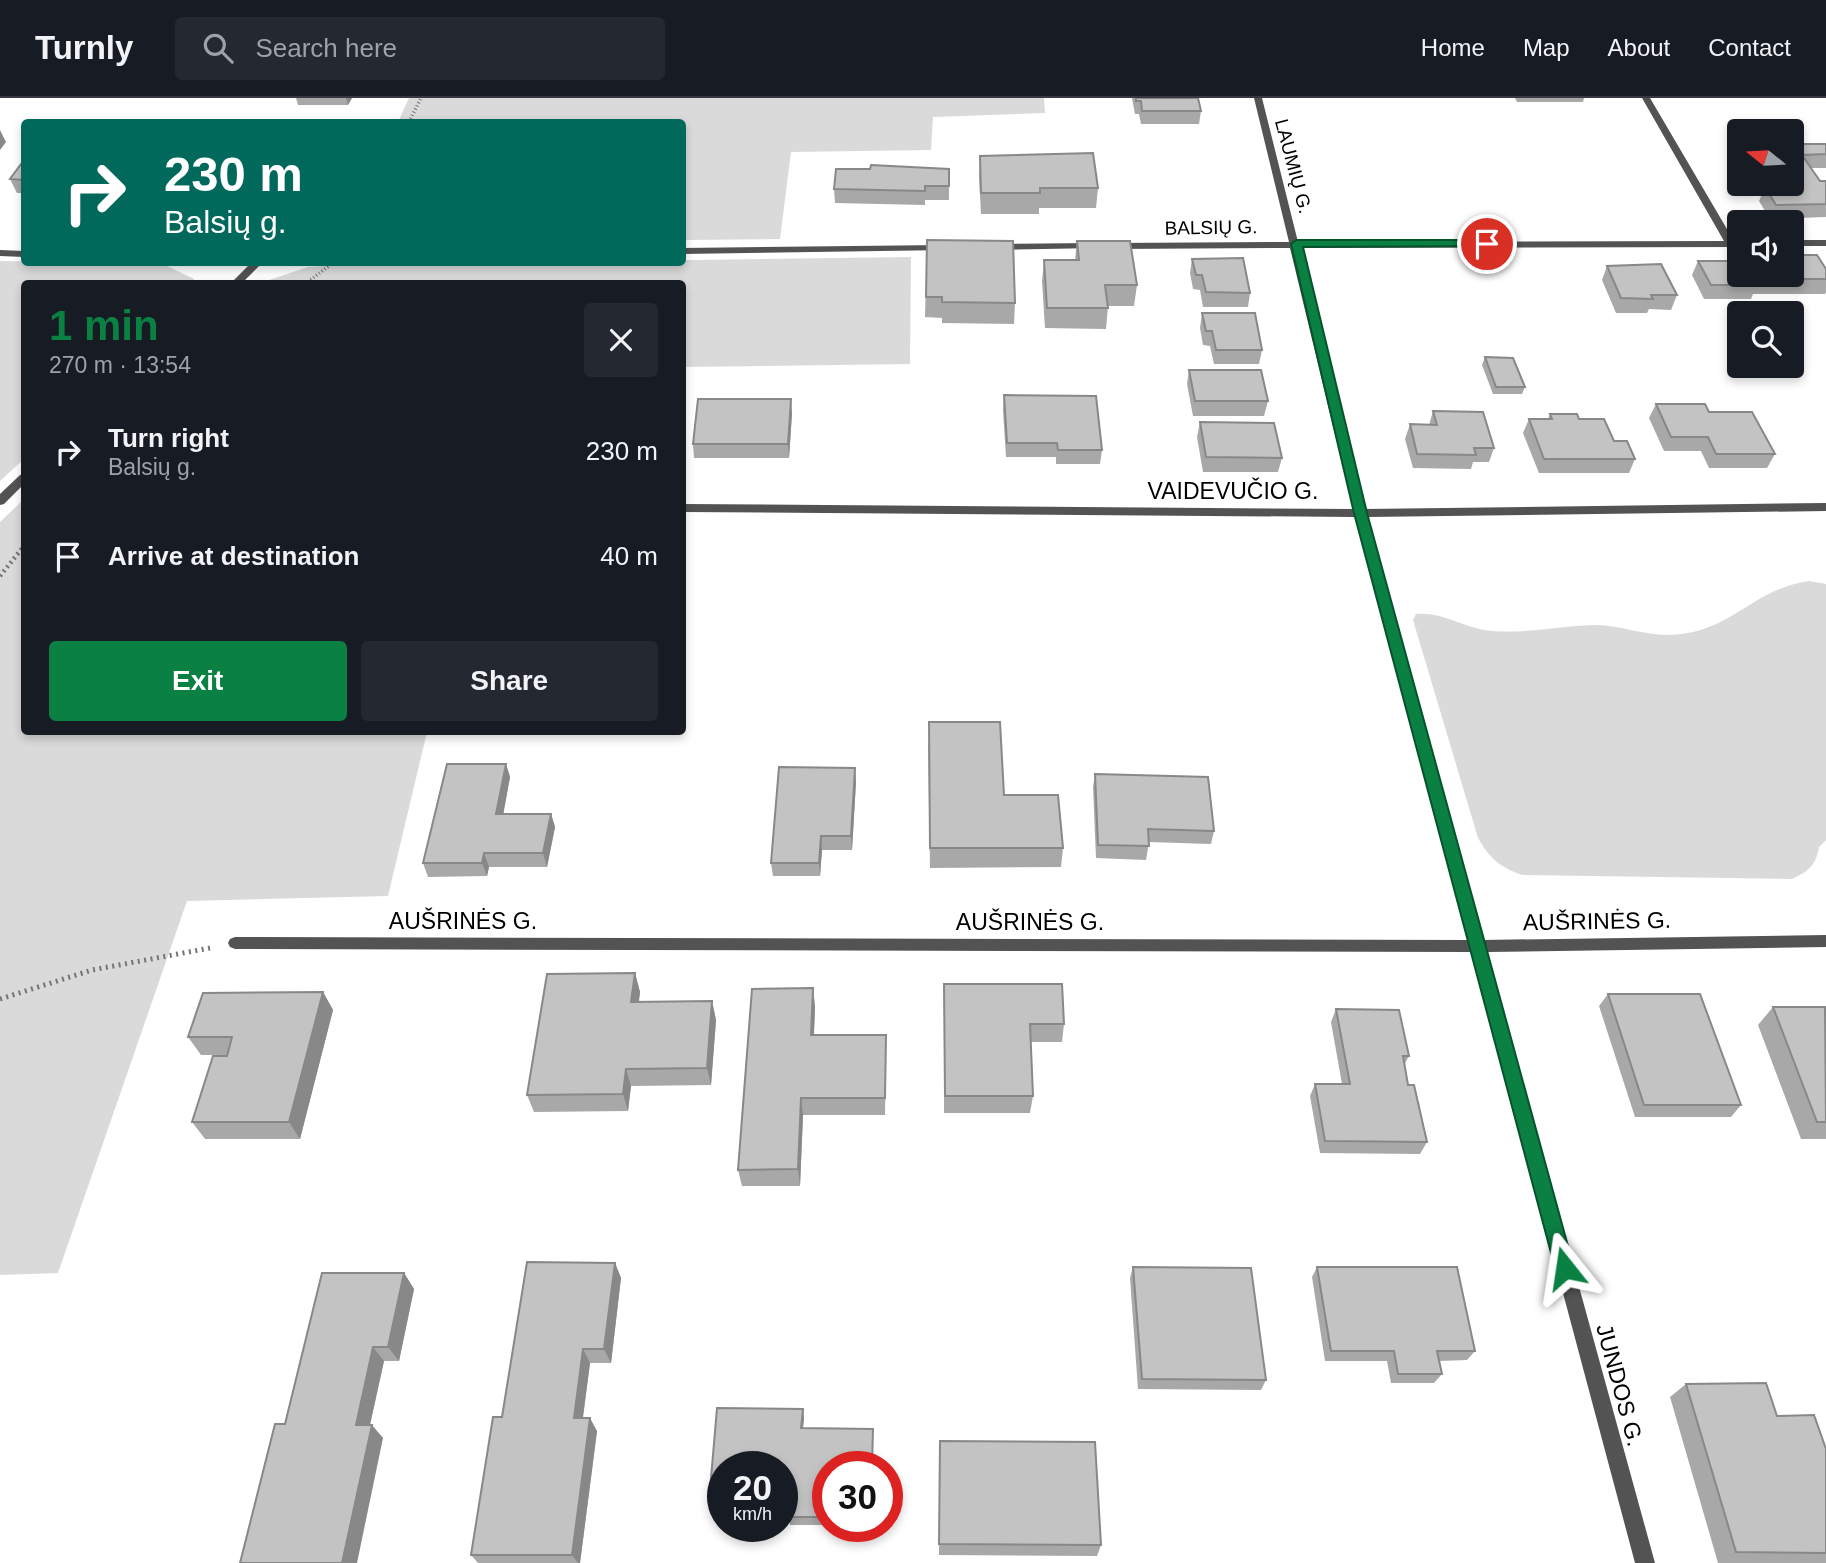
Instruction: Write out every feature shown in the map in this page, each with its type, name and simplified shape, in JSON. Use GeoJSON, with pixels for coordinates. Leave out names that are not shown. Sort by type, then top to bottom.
{"type":"FeatureCollection","features":[{"type":"Feature","properties":{"kind":"street","name":"LAUMIŲ G."},"geometry":{"type":"LineString","coordinates":[[1258,98],[1296,244]]}},
{"type":"Feature","properties":{"kind":"street"},"geometry":{"type":"LineString","coordinates":[[1646,98],[1727,231]]}},
{"type":"Feature","properties":{"kind":"street"},"geometry":{"type":"LineString","coordinates":[[1804,243],[1826,243]]}},
{"type":"Feature","properties":{"kind":"street","name":"JUNDOS G."},"geometry":{"type":"LineString","coordinates":[[1296,244],[1360,513],[1645,1563]]}},
{"type":"Feature","properties":{"kind":"street","name":"BALSIŲ G."},"geometry":{"type":"LineString","coordinates":[[989,247],[1727,244]]}},
{"type":"Feature","properties":{"kind":"street"},"geometry":{"type":"LineString","coordinates":[[686,251],[961,248]]}},
{"type":"Feature","properties":{"kind":"street"},"geometry":{"type":"LineString","coordinates":[[0,253],[21,254]]}},
{"type":"Feature","properties":{"kind":"street"},"geometry":{"type":"LineString","coordinates":[[239,280],[254,266]]}},
{"type":"Feature","properties":{"kind":"street"},"geometry":{"type":"LineString","coordinates":[[0,500],[21,481]]}},
{"type":"Feature","properties":{"kind":"street","name":"VAIDEVUČIO G."},"geometry":{"type":"LineString","coordinates":[[686,508],[1360,513],[1826,508]]}},
{"type":"Feature","properties":{"kind":"street","name":"AUŠRINĖS G."},"geometry":{"type":"LineString","coordinates":[[234,943],[1478,946],[1826,941]]}},
{"type":"Feature","properties":{"kind":"path"},"geometry":{"type":"LineString","coordinates":[[410,119],[421,98]]}},
{"type":"Feature","properties":{"kind":"path"},"geometry":{"type":"LineString","coordinates":[[310,280],[329,266]]}},
{"type":"Feature","properties":{"kind":"path"},"geometry":{"type":"LineString","coordinates":[[0,576],[21,550]]}},
{"type":"Feature","properties":{"kind":"path"},"geometry":{"type":"LineString","coordinates":[[0,999],[92,970],[234,943]]}},
{"type":"Feature","properties":{"kind":"shaded area"},"geometry":{"type":"Polygon","coordinates":[[[409,98],[1044,98],[1045,113],[933,117],[931,150],[791,152],[780,239],[686,240],[686,119],[399,119],[409,98]]]}},
{"type":"Feature","properties":{"kind":"shaded area"},"geometry":{"type":"Polygon","coordinates":[[[911,257],[910,364],[686,367],[686,280],[269,280],[308,267],[326,266],[686,266],[686,260],[911,257]]]}},
{"type":"Feature","properties":{"kind":"shaded area"},"geometry":{"type":"Polygon","coordinates":[[[0,261],[21,261],[21,266],[167,266],[194,279],[21,280],[21,462],[0,481],[0,261]]]}},
{"type":"Feature","properties":{"kind":"shaded area"},"geometry":{"type":"Polygon","coordinates":[[[21,502],[21,735],[426,735],[388,896],[187,901],[58,1273],[0,1275],[0,522],[21,502]]]}},
{"type":"Feature","properties":{"kind":"shaded area"},"geometry":{"type":"Polygon","coordinates":[[[1809,581],[1826,584],[1826,840],[1819,847],[1814,863],[1807,870],[1792,879],[1522,875],[1508,869],[1487,852],[1478,838],[1413,620],[1416,614],[1435,615],[1492,631],[1599,625],[1667,635],[1708,628],[1771,593],[1809,581]]]}},
{"type":"Feature","properties":{"kind":"building"},"geometry":{"type":"Polygon","coordinates":[[[1136,98],[1198,98],[1201,111],[1142,111],[1141,101],[1136,101],[1136,98]]]}},
{"type":"Feature","properties":{"kind":"building"},"geometry":{"type":"Polygon","coordinates":[[[1804,144],[1826,144],[1826,154],[1804,155],[1804,144]]]}},
{"type":"Feature","properties":{"kind":"building"},"geometry":{"type":"Polygon","coordinates":[[[1093,153],[1098,188],[1040,188],[1040,193],[981,193],[980,156],[1093,153]]]}},
{"type":"Feature","properties":{"kind":"building"},"geometry":{"type":"Polygon","coordinates":[[[1804,158],[1820,181],[1826,181],[1826,204],[1776,205],[1770,196],[1804,196],[1804,158]]]}},
{"type":"Feature","properties":{"kind":"building"},"geometry":{"type":"Polygon","coordinates":[[[21,164],[21,180],[10,179],[21,164]]]}},
{"type":"Feature","properties":{"kind":"building"},"geometry":{"type":"Polygon","coordinates":[[[871,165],[949,169],[949,186],[925,186],[925,191],[834,189],[836,169],[870,169],[871,165]]]}},
{"type":"Feature","properties":{"kind":"building"},"geometry":{"type":"Polygon","coordinates":[[[927,240],[1013,241],[1015,303],[942,302],[942,297],[926,297],[927,240]]]}},
{"type":"Feature","properties":{"kind":"building"},"geometry":{"type":"Polygon","coordinates":[[[1077,241],[1130,241],[1137,285],[1105,285],[1108,308],[1047,308],[1044,260],[1079,260],[1077,241]]]}},
{"type":"Feature","properties":{"kind":"building"},"geometry":{"type":"Polygon","coordinates":[[[1804,255],[1817,255],[1826,269],[1826,279],[1804,279],[1804,255]]]}},
{"type":"Feature","properties":{"kind":"building"},"geometry":{"type":"Polygon","coordinates":[[[1243,258],[1250,293],[1206,292],[1202,275],[1196,275],[1192,259],[1243,258]]]}},
{"type":"Feature","properties":{"kind":"building"},"geometry":{"type":"Polygon","coordinates":[[[1698,261],[1727,261],[1727,285],[1711,285],[1698,261]]]}},
{"type":"Feature","properties":{"kind":"building"},"geometry":{"type":"Polygon","coordinates":[[[1661,264],[1677,295],[1651,295],[1653,299],[1621,298],[1607,266],[1661,264]]]}},
{"type":"Feature","properties":{"kind":"building"},"geometry":{"type":"Polygon","coordinates":[[[1202,313],[1255,313],[1262,350],[1216,350],[1212,331],[1206,331],[1202,313]]]}},
{"type":"Feature","properties":{"kind":"building"},"geometry":{"type":"Polygon","coordinates":[[[1485,357],[1513,358],[1525,387],[1496,387],[1485,357]]]}},
{"type":"Feature","properties":{"kind":"building"},"geometry":{"type":"Polygon","coordinates":[[[1189,370],[1261,370],[1268,401],[1195,401],[1189,370]]]}},
{"type":"Feature","properties":{"kind":"building"},"geometry":{"type":"Polygon","coordinates":[[[1004,395],[1096,396],[1102,450],[1058,450],[1057,443],[1007,443],[1004,395]]]}},
{"type":"Feature","properties":{"kind":"building"},"geometry":{"type":"Polygon","coordinates":[[[698,399],[791,399],[788,444],[693,444],[698,399]]]}},
{"type":"Feature","properties":{"kind":"building"},"geometry":{"type":"Polygon","coordinates":[[[1656,404],[1705,404],[1709,412],[1752,412],[1775,454],[1716,454],[1708,437],[1671,437],[1656,404]]]}},
{"type":"Feature","properties":{"kind":"building"},"geometry":{"type":"Polygon","coordinates":[[[1433,411],[1483,412],[1494,448],[1474,448],[1476,455],[1417,454],[1410,424],[1437,425],[1433,411]]]}},
{"type":"Feature","properties":{"kind":"building"},"geometry":{"type":"Polygon","coordinates":[[[1550,414],[1577,414],[1579,419],[1604,419],[1614,441],[1627,441],[1635,459],[1544,459],[1529,419],[1552,419],[1550,414]]]}},
{"type":"Feature","properties":{"kind":"building"},"geometry":{"type":"Polygon","coordinates":[[[1200,422],[1274,423],[1282,458],[1206,457],[1200,422]]]}},
{"type":"Feature","properties":{"kind":"building"},"geometry":{"type":"Polygon","coordinates":[[[929,722],[1000,722],[1004,795],[1058,795],[1063,848],[930,848],[929,722]]]}},
{"type":"Feature","properties":{"kind":"building"},"geometry":{"type":"Polygon","coordinates":[[[447,764],[506,764],[496,814],[551,814],[543,853],[484,853],[482,863],[423,863],[447,764]]]}},
{"type":"Feature","properties":{"kind":"building"},"geometry":{"type":"Polygon","coordinates":[[[779,767],[855,768],[851,836],[821,836],[819,863],[771,863],[779,767]]]}},
{"type":"Feature","properties":{"kind":"building"},"geometry":{"type":"Polygon","coordinates":[[[1095,774],[1208,777],[1214,831],[1148,829],[1149,846],[1098,845],[1095,774]]]}},
{"type":"Feature","properties":{"kind":"building"},"geometry":{"type":"Polygon","coordinates":[[[635,973],[631,1002],[712,1001],[707,1068],[626,1069],[623,1094],[527,1095],[547,974],[635,973]]]}},
{"type":"Feature","properties":{"kind":"building"},"geometry":{"type":"Polygon","coordinates":[[[944,984],[1062,984],[1064,1024],[1030,1024],[1033,1096],[945,1096],[944,984]]]}},
{"type":"Feature","properties":{"kind":"building"},"geometry":{"type":"Polygon","coordinates":[[[813,988],[811,1035],[886,1035],[885,1098],[801,1098],[798,1169],[738,1170],[752,989],[813,988]]]}},
{"type":"Feature","properties":{"kind":"building"},"geometry":{"type":"Polygon","coordinates":[[[323,992],[289,1122],[192,1122],[213,1056],[227,1056],[232,1037],[188,1037],[203,993],[323,992]]]}},
{"type":"Feature","properties":{"kind":"building"},"geometry":{"type":"Polygon","coordinates":[[[1608,994],[1700,994],[1741,1105],[1644,1105],[1608,994]]]}},
{"type":"Feature","properties":{"kind":"building"},"geometry":{"type":"Polygon","coordinates":[[[1773,1007],[1825,1007],[1826,1122],[1817,1122],[1773,1007]]]}},
{"type":"Feature","properties":{"kind":"building"},"geometry":{"type":"Polygon","coordinates":[[[1336,1009],[1399,1010],[1409,1056],[1403,1056],[1408,1085],[1414,1085],[1427,1142],[1325,1141],[1315,1084],[1350,1084],[1336,1009]]]}},
{"type":"Feature","properties":{"kind":"building"},"geometry":{"type":"Polygon","coordinates":[[[527,1262],[615,1263],[604,1349],[583,1349],[574,1418],[590,1418],[572,1555],[471,1555],[493,1417],[502,1417],[527,1262]]]}},
{"type":"Feature","properties":{"kind":"building"},"geometry":{"type":"Polygon","coordinates":[[[1133,1267],[1251,1268],[1266,1380],[1142,1379],[1133,1267]]]}},
{"type":"Feature","properties":{"kind":"building"},"geometry":{"type":"Polygon","coordinates":[[[1317,1267],[1457,1267],[1475,1351],[1437,1351],[1442,1374],[1398,1374],[1394,1351],[1331,1351],[1317,1267]]]}},
{"type":"Feature","properties":{"kind":"building"},"geometry":{"type":"Polygon","coordinates":[[[322,1273],[404,1273],[388,1347],[373,1347],[356,1425],[372,1425],[342,1563],[240,1563],[275,1424],[285,1424],[322,1273]]]}},
{"type":"Feature","properties":{"kind":"building"},"geometry":{"type":"Polygon","coordinates":[[[1766,1383],[1777,1416],[1814,1415],[1826,1449],[1826,1553],[1736,1552],[1686,1384],[1766,1383]]]}},
{"type":"Feature","properties":{"kind":"building"},"geometry":{"type":"Polygon","coordinates":[[[717,1408],[803,1409],[801,1428],[873,1429],[872,1451],[812,1451],[812,1517],[798,1517],[798,1451],[713,1451],[717,1408]]]}},
{"type":"Feature","properties":{"kind":"building"},"geometry":{"type":"Polygon","coordinates":[[[940,1441],[1095,1442],[1101,1545],[939,1544],[940,1441]]]}},
{"type":"Feature","properties":{"kind":"route"},"geometry":{"type":"LineString","coordinates":[[1487,244],[1296,244],[1360,513],[1565,1268]]}}]}
